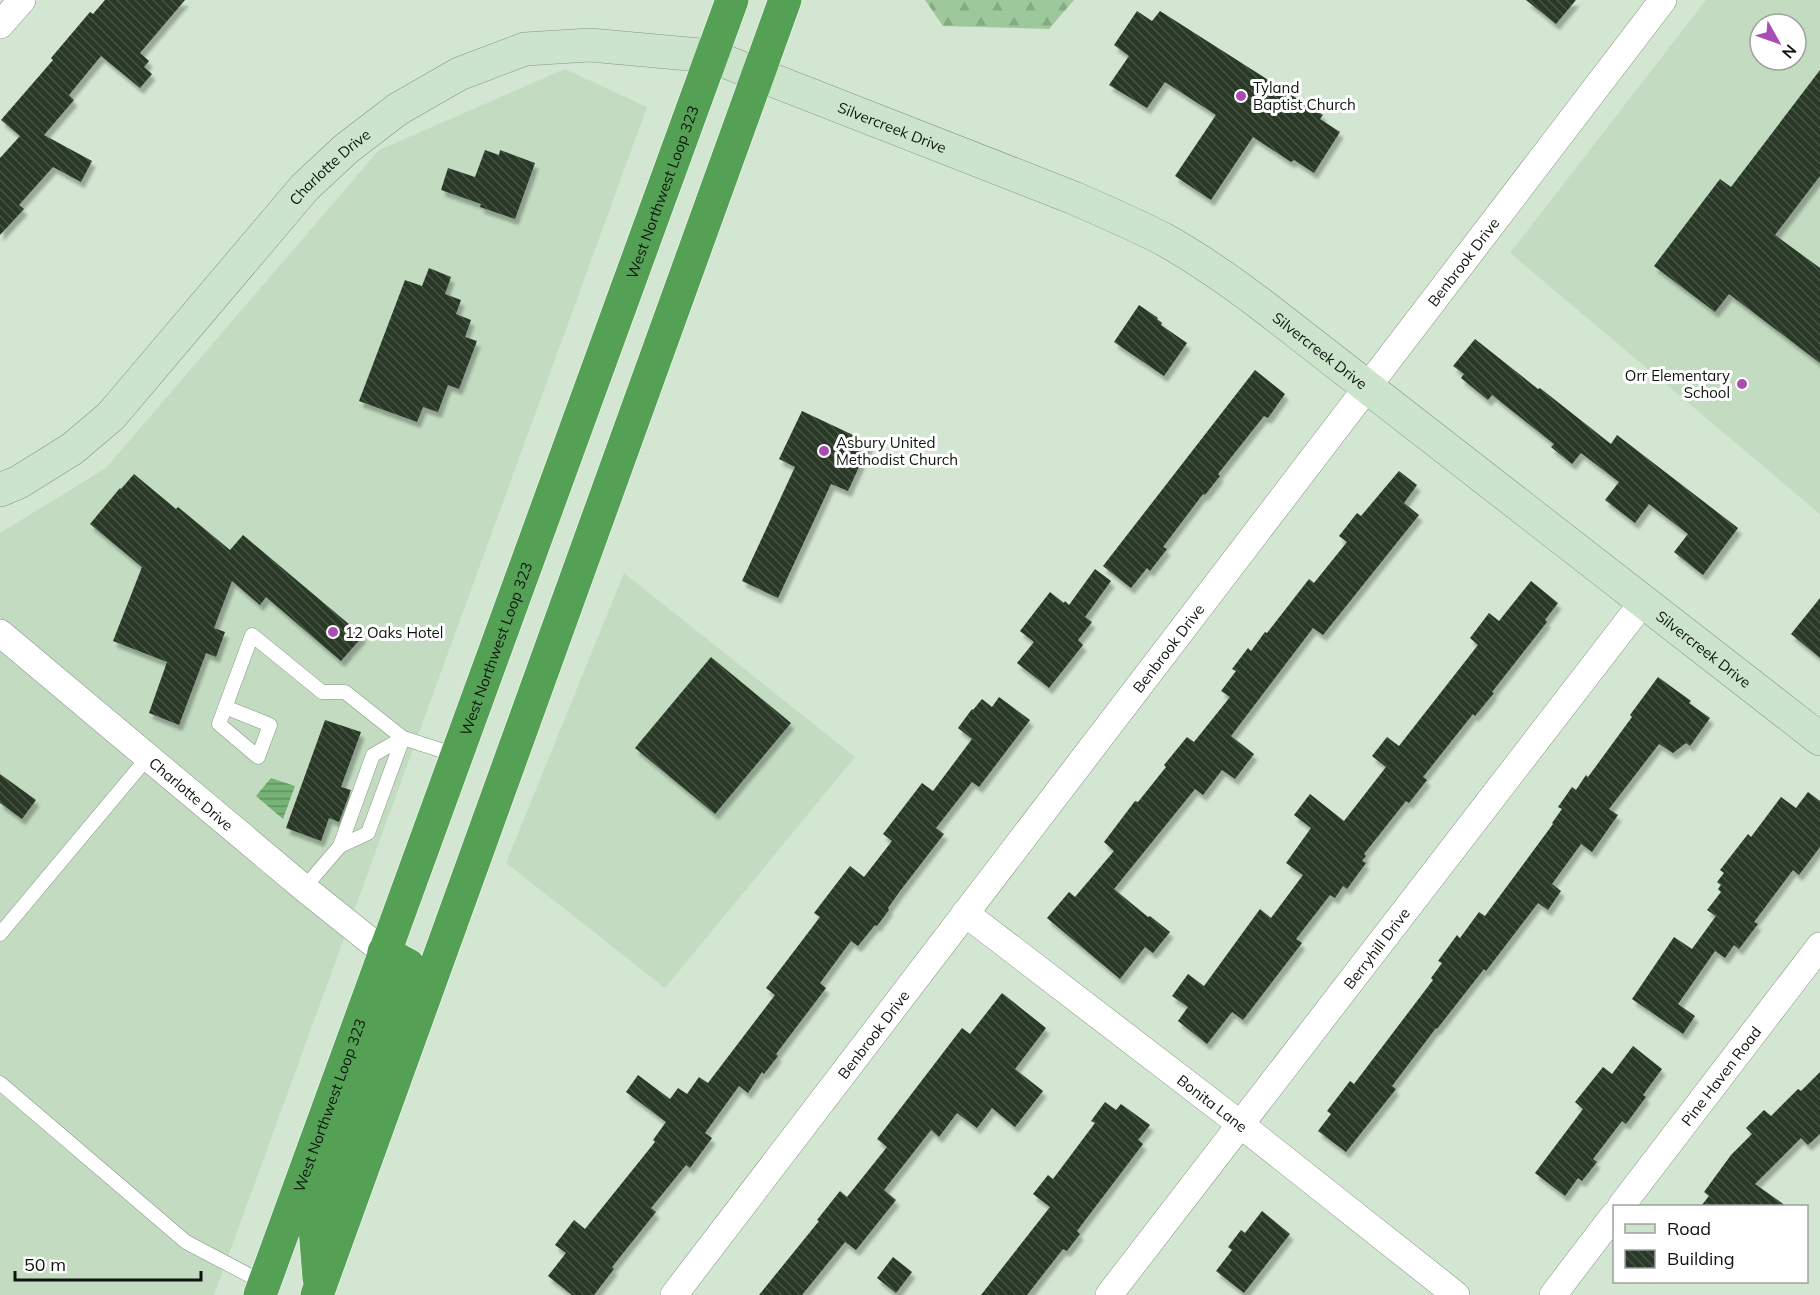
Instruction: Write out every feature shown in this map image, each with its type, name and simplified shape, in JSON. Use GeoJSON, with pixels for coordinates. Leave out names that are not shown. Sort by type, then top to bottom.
{"type":"FeatureCollection","features":[{"type":"Feature","properties":{"kind":"highway","name":"West Northwest Loop 323"},"geometry":{"type":"LineString","coordinates":[[262,1289],[732,0]]}},
{"type":"Feature","properties":{"kind":"highway"},"geometry":{"type":"LineString","coordinates":[[323,1293],[785,0]]}},
{"type":"Feature","properties":{"kind":"highway"},"geometry":{"type":"LineString","coordinates":[[323,1293],[315,1228],[410,974],[408,965],[384,952]]}},
{"type":"Feature","properties":{"kind":"street"},"geometry":{"type":"LineString","coordinates":[[0,25],[22,0]]}},
{"type":"Feature","properties":{"kind":"street","name":"Benbrook Drive"},"geometry":{"type":"LineString","coordinates":[[674,1295],[1663,0]]}},
{"type":"Feature","properties":{"kind":"street","name":"Charlotte Drive"},"geometry":{"type":"LineString","coordinates":[[0,490],[19,482],[72,449],[111,416],[305,188],[347,148],[398,109],[459,74],[525,49],[590,45],[711,56],[758,73]]}},
{"type":"Feature","properties":{"kind":"street","name":"Silvercreek Drive"},"geometry":{"type":"LineString","coordinates":[[758,73],[1074,198],[1161,238],[1219,273],[1820,739]]}},
{"type":"Feature","properties":{"kind":"street","name":"Berryhill Drive"},"geometry":{"type":"LineString","coordinates":[[1109,1295],[1642,602]]}},
{"type":"Feature","properties":{"kind":"street","name":"Charlotte Drive"},"geometry":{"type":"LineString","coordinates":[[0,633],[304,888],[384,952]]}},
{"type":"Feature","properties":{"kind":"street","name":"Bonita Lane"},"geometry":{"type":"LineString","coordinates":[[966,913],[1240,1124],[1456,1295]]}},
{"type":"Feature","properties":{"kind":"street","name":"Pine Haven Road"},"geometry":{"type":"LineString","coordinates":[[1622,1205],[1820,946]]}},
{"type":"Feature","properties":{"kind":"street"},"geometry":{"type":"LineString","coordinates":[[1553,1295],[1613,1216]]}},
{"type":"Feature","properties":{"kind":"lane"},"geometry":{"type":"LineString","coordinates":[[225,707],[252,635],[322,692],[345,692],[403,738],[456,755]]}},
{"type":"Feature","properties":{"kind":"lane"},"geometry":{"type":"LineString","coordinates":[[304,888],[340,846],[373,755],[403,738]]}},
{"type":"Feature","properties":{"kind":"lane"},"geometry":{"type":"LineString","coordinates":[[340,846],[368,833],[403,738]]}},
{"type":"Feature","properties":{"kind":"lane"},"geometry":{"type":"LineString","coordinates":[[0,934],[148,757]]}},
{"type":"Feature","properties":{"kind":"lane"},"geometry":{"type":"LineString","coordinates":[[0,1083],[186,1242],[262,1289]]}},
{"type":"Feature","properties":{"kind":"shaded area","name":"Orr Elementary School"},"geometry":{"type":"Polygon","coordinates":[[[1706,0],[1820,0],[1820,514],[1510,253],[1706,0]]]}},
{"type":"Feature","properties":{"kind":"shaded area"},"geometry":{"type":"Polygon","coordinates":[[[565,69],[647,107],[214,1295],[0,1295],[0,533],[106,468],[379,150],[565,69]]]}},
{"type":"Feature","properties":{"kind":"shaded area"},"geometry":{"type":"Polygon","coordinates":[[[624,573],[855,757],[665,988],[506,863],[624,573]]]}},
{"type":"Feature","properties":{"kind":"shaded area"},"geometry":{"type":"Polygon","coordinates":[[[271,778],[295,786],[283,819],[256,796],[271,778]]]}},
{"type":"Feature","properties":{"kind":"green space"},"geometry":{"type":"Polygon","coordinates":[[[925,0],[1074,0],[1049,29],[943,26],[925,0]]]}},
{"type":"Feature","properties":{"kind":"building"},"geometry":{"type":"Polygon","coordinates":[[[105,0],[185,0],[140,53],[149,61],[144,67],[152,74],[140,88],[101,56],[69,95],[74,100],[44,135],[92,161],[81,182],[53,167],[19,205],[24,209],[0,235],[0,158],[20,136],[1,120],[53,60],[51,58],[90,12],[93,14],[105,0]]]}},
{"type":"Feature","properties":{"kind":"building"},"geometry":{"type":"Polygon","coordinates":[[[1526,0],[1576,0],[1556,24],[1526,0]]]}},
{"type":"Feature","properties":{"kind":"building","name":"Tyland Baptist Church"},"geometry":{"type":"Polygon","coordinates":[[[1137,11],[1152,21],[1160,11],[1323,115],[1320,119],[1340,132],[1314,173],[1294,160],[1291,162],[1253,137],[1211,200],[1175,176],[1216,115],[1165,82],[1147,108],[1109,85],[1129,56],[1114,45],[1137,11]]]}},
{"type":"Feature","properties":{"kind":"building"},"geometry":{"type":"Polygon","coordinates":[[[1820,70],[1820,176],[1775,235],[1820,268],[1820,363],[1729,294],[1715,312],[1654,266],[1720,179],[1731,187],[1820,70]]]}},
{"type":"Feature","properties":{"kind":"building"},"geometry":{"type":"Polygon","coordinates":[[[485,150],[499,155],[500,150],[535,163],[515,219],[441,190],[448,168],[475,177],[485,150]]]}},
{"type":"Feature","properties":{"kind":"building"},"geometry":{"type":"Polygon","coordinates":[[[429,268],[451,277],[445,294],[461,300],[456,314],[471,320],[465,337],[477,341],[459,389],[448,385],[438,412],[423,407],[417,422],[359,401],[405,280],[422,286],[429,268]]]}},
{"type":"Feature","properties":{"kind":"building"},"geometry":{"type":"Polygon","coordinates":[[[1139,305],[1158,318],[1161,325],[1187,343],[1164,376],[1114,342],[1139,305]]]}},
{"type":"Feature","properties":{"kind":"building"},"geometry":{"type":"Polygon","coordinates":[[[1475,339],[1611,444],[1617,435],[1738,528],[1703,575],[1674,552],[1688,534],[1649,504],[1635,523],[1605,500],[1619,482],[1581,453],[1572,464],[1551,447],[1554,444],[1492,395],[1488,400],[1461,378],[1464,374],[1453,366],[1475,339]]]}},
{"type":"Feature","properties":{"kind":"building"},"geometry":{"type":"Polygon","coordinates":[[[1255,370],[1285,394],[1268,418],[1264,416],[1218,474],[1220,476],[1205,495],[1203,494],[1163,547],[1167,549],[1150,571],[1147,568],[1131,588],[1103,566],[1255,370]]]}},
{"type":"Feature","properties":{"kind":"building"},"geometry":{"type":"Polygon","coordinates":[[[802,411],[870,443],[848,491],[831,484],[778,598],[742,581],[795,467],[779,459],[802,411]]]}},
{"type":"Feature","properties":{"kind":"building"},"geometry":{"type":"Polygon","coordinates":[[[1399,471],[1417,485],[1404,503],[1419,515],[1323,635],[1313,628],[1231,736],[1254,754],[1235,779],[1222,770],[1203,795],[1195,789],[1114,889],[1170,932],[1153,953],[1145,947],[1120,979],[1047,918],[1069,892],[1075,897],[1114,851],[1104,842],[1135,801],[1138,802],[1166,767],[1164,765],[1187,737],[1194,742],[1230,697],[1221,691],[1236,671],[1232,669],[1248,648],[1251,651],[1265,632],[1267,633],[1309,579],[1314,583],[1347,542],[1339,536],[1357,513],[1361,516],[1399,471]]]}},
{"type":"Feature","properties":{"kind":"building"},"geometry":{"type":"Polygon","coordinates":[[[134,474],[230,550],[243,535],[363,636],[341,661],[266,597],[260,605],[232,581],[214,628],[225,632],[216,657],[206,653],[179,725],[149,713],[167,662],[113,641],[142,567],[90,524],[134,474]]]}},
{"type":"Feature","properties":{"kind":"building"},"geometry":{"type":"Polygon","coordinates":[[[1095,569],[1111,581],[1085,617],[1092,622],[1078,640],[1083,645],[1049,688],[1017,663],[1034,642],[1020,631],[1050,592],[1069,605],[1095,569]]]}},
{"type":"Feature","properties":{"kind":"building"},"geometry":{"type":"Polygon","coordinates":[[[1531,581],[1558,603],[1545,620],[1547,622],[1492,692],[1494,693],[1475,716],[1473,714],[1423,777],[1427,780],[1409,803],[1406,801],[1364,854],[1366,856],[1362,861],[1366,863],[1347,889],[1343,886],[1335,898],[1330,895],[1296,939],[1302,943],[1243,1020],[1232,1012],[1207,1044],[1178,1021],[1188,1007],[1172,996],[1188,974],[1204,986],[1260,909],[1271,918],[1303,875],[1286,863],[1311,828],[1294,815],[1310,794],[1344,821],[1386,767],[1372,756],[1387,737],[1399,746],[1478,645],[1470,638],[1489,613],[1499,621],[1531,581]]]}},
{"type":"Feature","properties":{"kind":"building"},"geometry":{"type":"Polygon","coordinates":[[[1820,598],[1820,658],[1791,634],[1820,598]]]}},
{"type":"Feature","properties":{"kind":"building"},"geometry":{"type":"Polygon","coordinates":[[[711,657],[791,723],[715,814],[635,748],[711,657]]]}},
{"type":"Feature","properties":{"kind":"building"},"geometry":{"type":"Polygon","coordinates":[[[1658,677],[1710,718],[1690,746],[1686,743],[1673,753],[1659,744],[1609,809],[1618,815],[1592,852],[1581,844],[1552,884],[1561,891],[1548,910],[1538,903],[1486,971],[1484,969],[1436,1028],[1392,1086],[1396,1089],[1346,1152],[1318,1131],[1331,1114],[1327,1111],[1350,1081],[1354,1084],[1433,980],[1431,978],[1442,963],[1438,961],[1457,935],[1460,938],[1479,912],[1485,916],[1553,824],[1562,809],[1558,807],[1572,787],[1576,790],[1586,775],[1588,777],[1658,677]]]}},
{"type":"Feature","properties":{"kind":"building"},"geometry":{"type":"Polygon","coordinates":[[[999,697],[1030,720],[979,787],[972,782],[936,828],[944,834],[900,891],[877,926],[875,925],[858,946],[851,941],[820,983],[826,988],[776,1054],[778,1056],[764,1074],[762,1072],[748,1093],[739,1086],[705,1133],[712,1138],[690,1168],[686,1165],[651,1208],[656,1212],[612,1267],[614,1269],[594,1295],[572,1295],[548,1276],[566,1253],[555,1245],[574,1220],[585,1229],[655,1142],[653,1140],[666,1122],[626,1092],[638,1075],[670,1099],[678,1088],[687,1094],[699,1077],[708,1083],[775,995],[766,988],[820,917],[814,913],[850,866],[864,877],[892,841],[883,834],[922,783],[933,791],[972,739],[958,728],[972,709],[982,699],[992,707],[999,697]]]}},
{"type":"Feature","properties":{"kind":"building"},"geometry":{"type":"Polygon","coordinates":[[[325,720],[361,732],[341,787],[351,790],[339,822],[329,818],[321,841],[286,828],[325,720]]]}},
{"type":"Feature","properties":{"kind":"building"},"geometry":{"type":"Polygon","coordinates":[[[0,774],[36,800],[22,819],[0,803],[0,774]]]}},
{"type":"Feature","properties":{"kind":"building"},"geometry":{"type":"Polygon","coordinates":[[[1808,792],[1820,801],[1820,847],[1799,875],[1793,870],[1754,922],[1758,924],[1739,949],[1734,945],[1725,958],[1715,951],[1678,1004],[1695,1016],[1683,1034],[1632,999],[1674,937],[1692,949],[1716,916],[1707,910],[1721,892],[1718,889],[1721,885],[1717,882],[1724,873],[1720,870],[1748,834],[1751,837],[1781,797],[1796,808],[1808,792]]]}},
{"type":"Feature","properties":{"kind":"building"},"geometry":{"type":"Polygon","coordinates":[[[1002,993],[1046,1028],[1015,1069],[1043,1091],[1015,1127],[992,1108],[977,1128],[957,1113],[939,1137],[931,1130],[884,1190],[896,1200],[856,1250],[845,1242],[802,1295],[759,1295],[819,1221],[817,1220],[840,1191],[847,1197],[887,1147],[877,1139],[962,1028],[970,1034],[1002,993]]]}},
{"type":"Feature","properties":{"kind":"building"},"geometry":{"type":"Polygon","coordinates":[[[1633,1046],[1662,1069],[1643,1095],[1646,1097],[1626,1124],[1622,1121],[1593,1159],[1597,1162],[1582,1181],[1578,1178],[1565,1196],[1535,1173],[1583,1109],[1575,1102],[1603,1067],[1612,1074],[1633,1046]]]}},
{"type":"Feature","properties":{"kind":"building"},"geometry":{"type":"Polygon","coordinates":[[[1820,1072],[1820,1134],[1808,1145],[1801,1138],[1755,1184],[1785,1205],[1702,1205],[1709,1196],[1704,1192],[1731,1155],[1752,1134],[1746,1128],[1764,1110],[1771,1116],[1798,1089],[1801,1091],[1820,1072]]]}},
{"type":"Feature","properties":{"kind":"building"},"geometry":{"type":"Polygon","coordinates":[[[1105,1102],[1116,1110],[1121,1104],[1150,1125],[1138,1140],[1143,1144],[1077,1231],[1080,1234],[1067,1251],[1063,1249],[1027,1295],[981,1295],[1050,1207],[1033,1194],[1048,1175],[1053,1179],[1095,1123],[1091,1121],[1105,1102]]]}},
{"type":"Feature","properties":{"kind":"building"},"geometry":{"type":"Polygon","coordinates":[[[1262,1211],[1290,1234],[1244,1293],[1216,1271],[1232,1250],[1228,1247],[1241,1230],[1245,1233],[1262,1211]]]}},
{"type":"Feature","properties":{"kind":"building"},"geometry":{"type":"Polygon","coordinates":[[[893,1257],[912,1272],[896,1293],[877,1278],[893,1257]]]}},
{"type":"Feature","properties":{"kind":"place","name":"Tyland Baptist Church"},"geometry":{"type":"Point","coordinates":[1241,96]}},
{"type":"Feature","properties":{"kind":"place","name":"Orr Elementary School"},"geometry":{"type":"Point","coordinates":[1742,384]}},
{"type":"Feature","properties":{"kind":"place","name":"Asbury United Methodist Church"},"geometry":{"type":"Point","coordinates":[824,451]}},
{"type":"Feature","properties":{"kind":"place","name":"12 Oaks Hotel"},"geometry":{"type":"Point","coordinates":[333,632]}}]}
